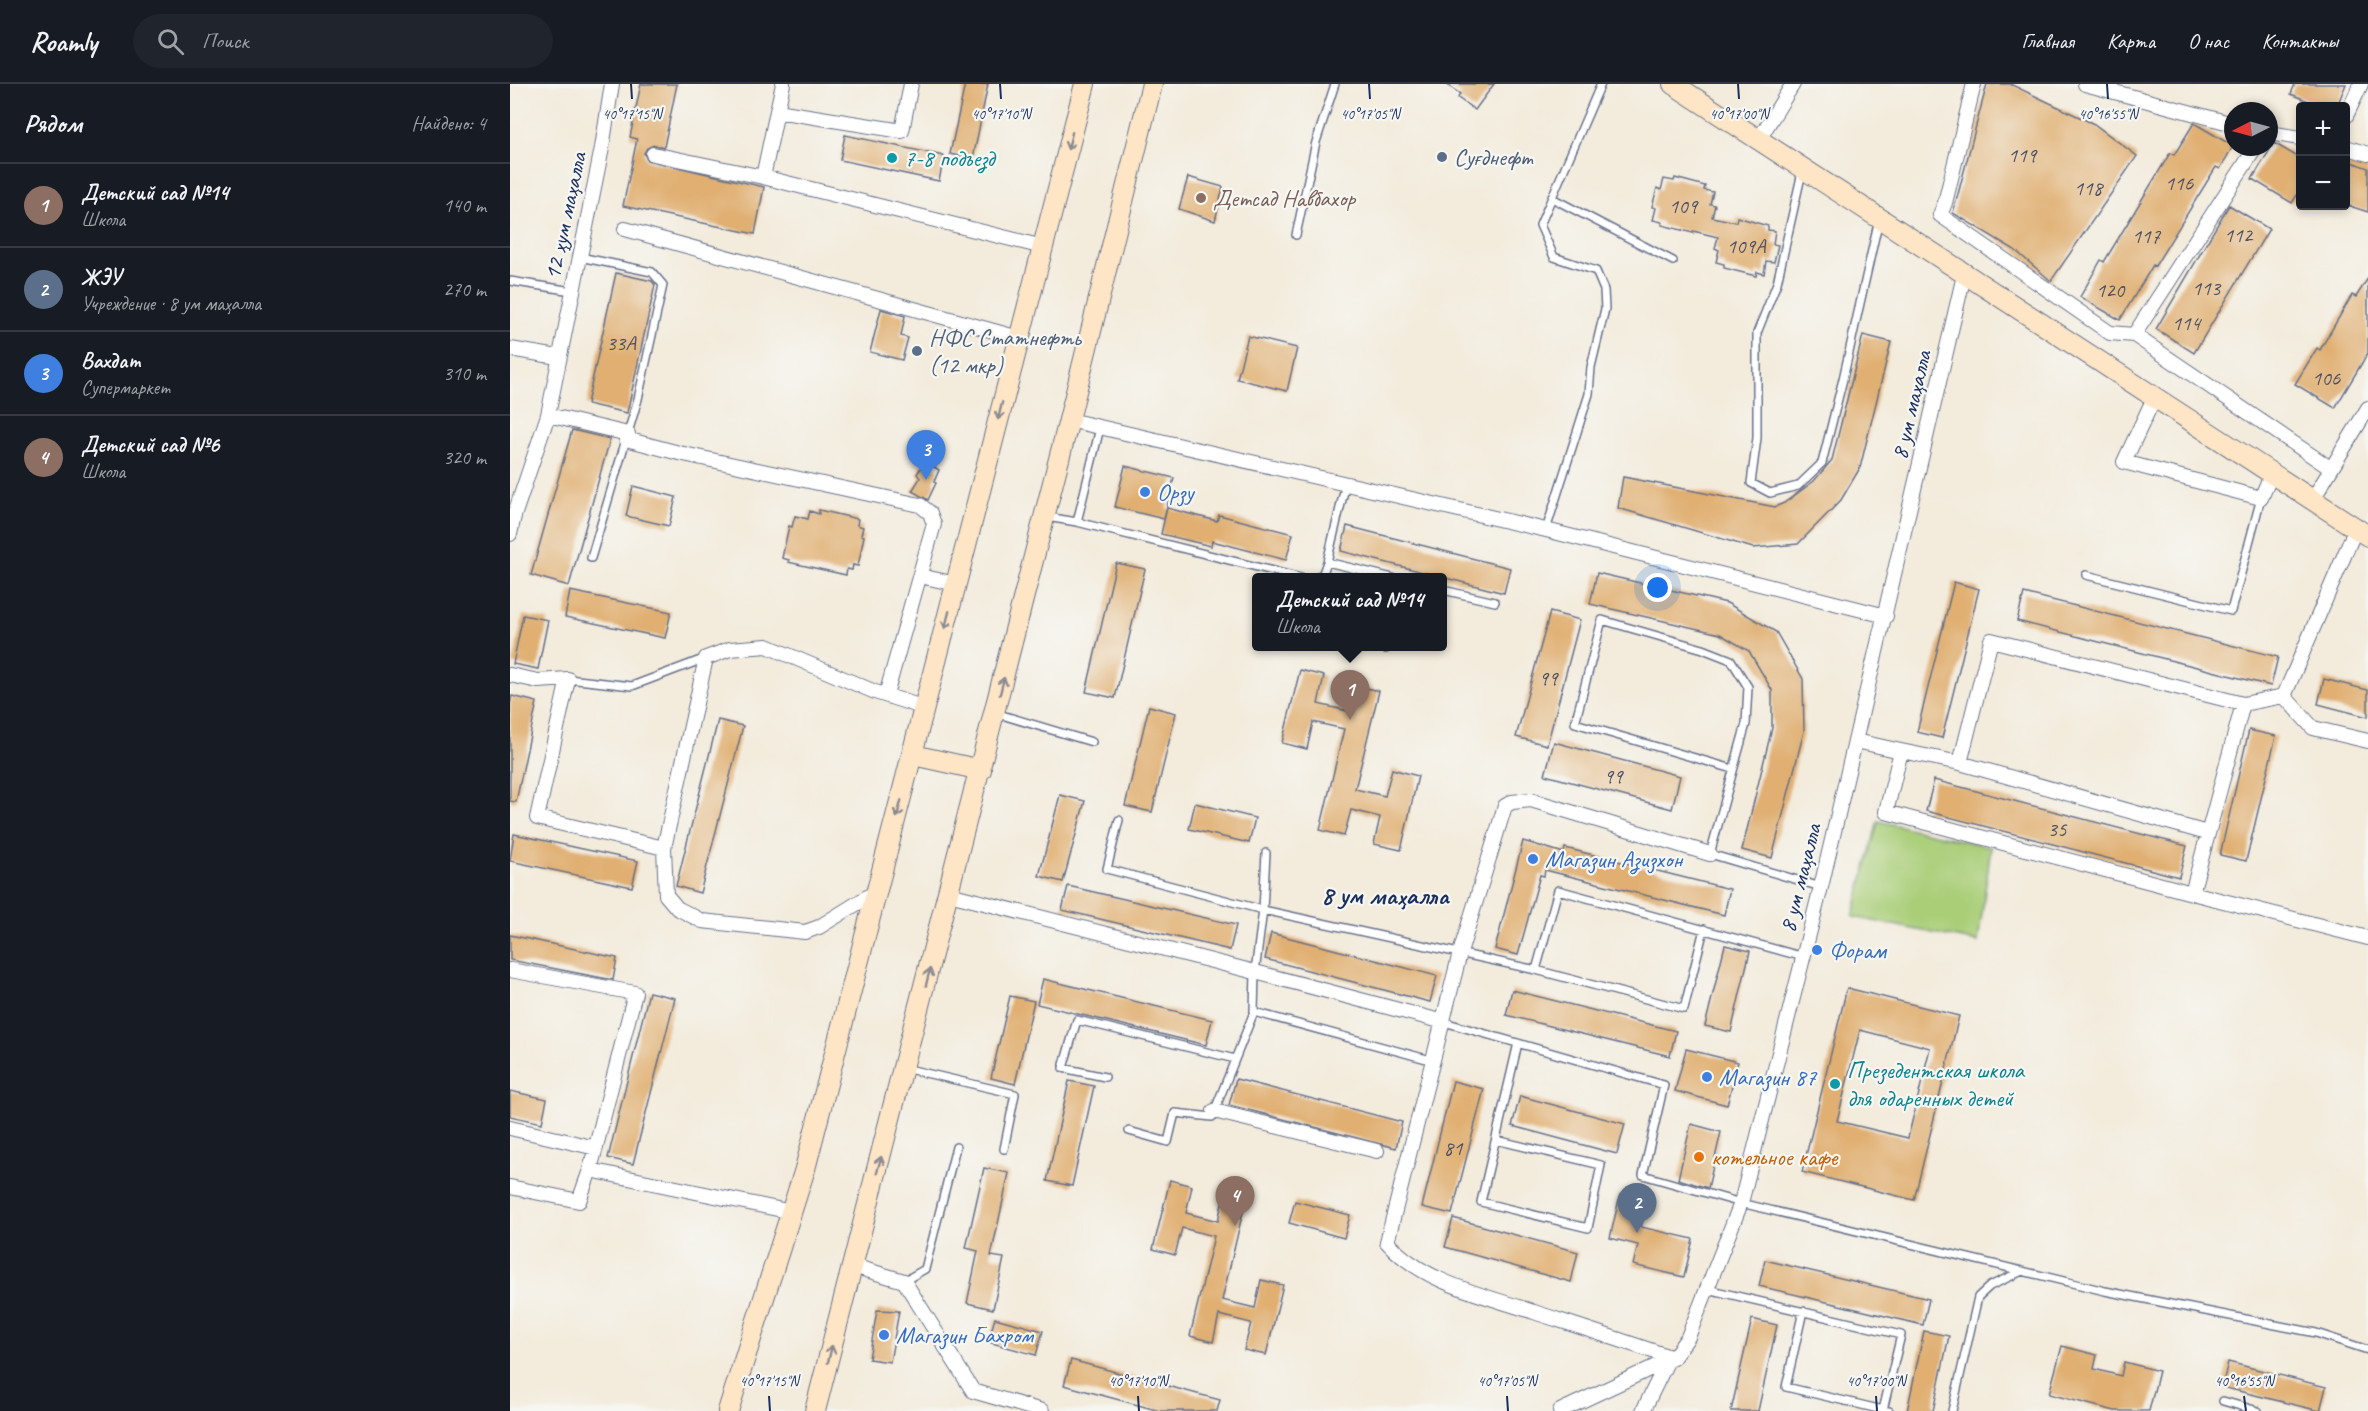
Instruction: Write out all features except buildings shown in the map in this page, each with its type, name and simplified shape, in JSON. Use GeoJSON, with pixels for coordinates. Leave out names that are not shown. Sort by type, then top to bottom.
{"type":"FeatureCollection","features":[{"type":"Feature","properties":{"kind":"street","name":"12 ҳум маҳалла"},"geometry":{"type":"LineString","coordinates":[[510,534],[548,415],[602,148],[612,84]]}},
{"type":"Feature","properties":{"kind":"street"},"geometry":{"type":"LineString","coordinates":[[763,177],[783,84]]}},
{"type":"Feature","properties":{"kind":"street"},"geometry":{"type":"LineString","coordinates":[[777,111],[902,131],[911,84]]}},
{"type":"Feature","properties":{"kind":"street"},"geometry":{"type":"LineString","coordinates":[[728,1411],[805,1169],[1085,84]]}},
{"type":"Feature","properties":{"kind":"street"},"geometry":{"type":"LineString","coordinates":[[815,1411],[981,770],[1152,84]]}},
{"type":"Feature","properties":{"kind":"street"},"geometry":{"type":"LineString","coordinates":[[1672,84],[2362,532],[2284,696]]}},
{"type":"Feature","properties":{"kind":"street"},"geometry":{"type":"LineString","coordinates":[[1759,139],[1793,84]]}},
{"type":"Feature","properties":{"kind":"street"},"geometry":{"type":"LineString","coordinates":[[1974,84],[1945,203],[1940,215],[2110,333],[2134,335],[2330,468]]}},
{"type":"Feature","properties":{"kind":"street"},"geometry":{"type":"LineString","coordinates":[[2085,84],[2224,122]]}},
{"type":"Feature","properties":{"kind":"street"},"geometry":{"type":"LineString","coordinates":[[2350,107],[2361,84]]}},
{"type":"Feature","properties":{"kind":"street"},"geometry":{"type":"LineString","coordinates":[[2278,134],[2296,137]]}},
{"type":"Feature","properties":{"kind":"street"},"geometry":{"type":"LineString","coordinates":[[2350,148],[2368,154]]}},
{"type":"Feature","properties":{"kind":"street"},"geometry":{"type":"LineString","coordinates":[[653,154],[763,177],[1043,247]]}},
{"type":"Feature","properties":{"kind":"street"},"geometry":{"type":"LineString","coordinates":[[2134,335],[2250,156]]}},
{"type":"Feature","properties":{"kind":"street"},"geometry":{"type":"LineString","coordinates":[[625,229],[1019,338]]}},
{"type":"Feature","properties":{"kind":"street","name":"8 ум маҳалла"},"geometry":{"type":"LineString","coordinates":[[1643,1411],[1670,1360],[1688,1337],[1741,1203],[1821,887],[1964,275]]}},
{"type":"Feature","properties":{"kind":"street"},"geometry":{"type":"LineString","coordinates":[[510,349],[558,357]]}},
{"type":"Feature","properties":{"kind":"street"},"geometry":{"type":"LineString","coordinates":[[2155,396],[2124,462],[2261,498],[2272,473]]}},
{"type":"Feature","properties":{"kind":"street"},"geometry":{"type":"LineString","coordinates":[[2313,499],[2368,408]]}},
{"type":"Feature","properties":{"kind":"street"},"geometry":{"type":"LineString","coordinates":[[548,415],[679,453],[920,505],[930,513],[934,524],[886,695]]}},
{"type":"Feature","properties":{"kind":"street"},"geometry":{"type":"LineString","coordinates":[[1069,420],[1546,530],[1886,616]]}},
{"type":"Feature","properties":{"kind":"street"},"geometry":{"type":"LineString","coordinates":[[920,576],[956,584]]}},
{"type":"Feature","properties":{"kind":"street"},"geometry":{"type":"LineString","coordinates":[[1960,763],[1991,640],[2243,704],[2284,696]]}},
{"type":"Feature","properties":{"kind":"street"},"geometry":{"type":"LineString","coordinates":[[878,891],[819,927],[806,932],[702,921],[677,908],[666,895],[664,848],[705,658],[730,649],[767,646],[886,695],[925,708]]}},
{"type":"Feature","properties":{"kind":"street"},"geometry":{"type":"LineString","coordinates":[[510,675],[538,681],[568,679],[537,818],[664,848]]}},
{"type":"Feature","properties":{"kind":"street"},"geometry":{"type":"LineString","coordinates":[[2284,696],[2313,728],[2368,741]]}},
{"type":"Feature","properties":{"kind":"street"},"geometry":{"type":"LineString","coordinates":[[2192,893],[2243,704]]}},
{"type":"Feature","properties":{"kind":"street"},"geometry":{"type":"LineString","coordinates":[[1856,741],[1960,763],[2207,833]]}},
{"type":"Feature","properties":{"kind":"street"},"geometry":{"type":"LineString","coordinates":[[1901,751],[1886,812],[2368,938]]}},
{"type":"Feature","properties":{"kind":"street"},"geometry":{"type":"LineString","coordinates":[[913,755],[981,770]]}},
{"type":"Feature","properties":{"kind":"street"},"geometry":{"type":"LineString","coordinates":[[1670,1360],[1457,1286],[1419,1270],[1399,1255],[1387,1242],[1406,1159],[1434,1061],[1460,953],[1505,806],[1512,802],[1531,800],[1710,854]]}},
{"type":"Feature","properties":{"kind":"street"},"geometry":{"type":"LineString","coordinates":[[949,894],[1444,1022]]}},
{"type":"Feature","properties":{"kind":"street"},"geometry":{"type":"LineString","coordinates":[[510,970],[635,993],[596,1148],[579,1201],[510,1187]]}},
{"type":"Feature","properties":{"kind":"street"},"geometry":{"type":"LineString","coordinates":[[1214,1111],[1377,1151]]}},
{"type":"Feature","properties":{"kind":"street"},"geometry":{"type":"LineString","coordinates":[[510,1128],[596,1148]]}},
{"type":"Feature","properties":{"kind":"street"},"geometry":{"type":"LineString","coordinates":[[590,1170],[792,1212]]}},
{"type":"Feature","properties":{"kind":"street"},"geometry":{"type":"LineString","coordinates":[[853,1266],[904,1281],[973,1391],[1042,1411]]}},
{"type":"Feature","properties":{"kind":"street"},"geometry":{"type":"LineString","coordinates":[[1560,1411],[1670,1360]]}},
{"type":"Feature","properties":{"kind":"lane"},"geometry":{"type":"LineString","coordinates":[[1296,234],[1316,142],[1335,84]]}},
{"type":"Feature","properties":{"kind":"lane"},"geometry":{"type":"LineString","coordinates":[[1546,530],[1589,394],[1591,367],[1605,309],[1604,290],[1596,271],[1554,257],[1540,225],[1601,84]]}},
{"type":"Feature","properties":{"kind":"lane"},"geometry":{"type":"LineString","coordinates":[[1803,169],[1777,283],[1757,333],[1757,438],[1752,483],[1760,490],[1770,494],[1798,486],[1822,463],[1880,217]]}},
{"type":"Feature","properties":{"kind":"lane"},"geometry":{"type":"LineString","coordinates":[[1552,198],[1673,261]]}},
{"type":"Feature","properties":{"kind":"lane"},"geometry":{"type":"LineString","coordinates":[[580,257],[652,272],[663,285],[627,437],[591,558]]}},
{"type":"Feature","properties":{"kind":"lane"},"geometry":{"type":"LineString","coordinates":[[510,282],[572,291]]}},
{"type":"Feature","properties":{"kind":"lane"},"geometry":{"type":"LineString","coordinates":[[1077,522],[1100,428]]}},
{"type":"Feature","properties":{"kind":"lane"},"geometry":{"type":"LineString","coordinates":[[1323,573],[1346,483]]}},
{"type":"Feature","properties":{"kind":"lane"},"geometry":{"type":"LineString","coordinates":[[2086,575],[2231,611],[2261,498]]}},
{"type":"Feature","properties":{"kind":"lane"},"geometry":{"type":"LineString","coordinates":[[1045,517],[1077,522],[1281,573]]}},
{"type":"Feature","properties":{"kind":"lane"},"geometry":{"type":"LineString","coordinates":[[1327,562],[1372,573]]}},
{"type":"Feature","properties":{"kind":"lane"},"geometry":{"type":"LineString","coordinates":[[1447,591],[1495,602]]}},
{"type":"Feature","properties":{"kind":"lane"},"geometry":{"type":"LineString","coordinates":[[1733,769],[1575,723],[1602,620],[1703,649],[1731,660],[1748,687],[1746,724],[1710,854],[1821,887]]}},
{"type":"Feature","properties":{"kind":"lane"},"geometry":{"type":"LineString","coordinates":[[568,679],[632,686],[705,658]]}},
{"type":"Feature","properties":{"kind":"lane"},"geometry":{"type":"LineString","coordinates":[[995,713],[1092,741]]}},
{"type":"Feature","properties":{"kind":"lane"},"geometry":{"type":"LineString","coordinates":[[1119,820],[1107,869],[1263,910],[1536,970],[1683,1009],[1704,929]]}},
{"type":"Feature","properties":{"kind":"lane"},"geometry":{"type":"LineString","coordinates":[[1129,1131],[1168,1142],[1175,1113],[1212,1117],[1254,1012],[1255,972],[1263,910],[1266,853]]}},
{"type":"Feature","properties":{"kind":"lane"},"geometry":{"type":"LineString","coordinates":[[1536,970],[1558,890],[1804,957]]}},
{"type":"Feature","properties":{"kind":"lane"},"geometry":{"type":"LineString","coordinates":[[1254,1012],[1434,1061]]}},
{"type":"Feature","properties":{"kind":"lane"},"geometry":{"type":"LineString","coordinates":[[1105,1077],[1063,1068],[1077,1020],[1234,1059]]}},
{"type":"Feature","properties":{"kind":"lane"},"geometry":{"type":"LineString","coordinates":[[1444,1022],[1664,1085],[1643,1175],[1741,1203],[2022,1271],[2105,1291],[2316,1333],[2368,1350]]}},
{"type":"Feature","properties":{"kind":"lane"},"geometry":{"type":"LineString","coordinates":[[1518,1043],[1496,1140],[1601,1165],[1587,1228],[1481,1202],[1518,1043]]}},
{"type":"Feature","properties":{"kind":"lane"},"geometry":{"type":"LineString","coordinates":[[904,1068],[1015,1094],[1004,1149]]}},
{"type":"Feature","properties":{"kind":"lane"},"geometry":{"type":"LineString","coordinates":[[904,1281],[925,1269],[956,1148]]}},
{"type":"Feature","properties":{"kind":"lane"},"geometry":{"type":"LineString","coordinates":[[1952,1411],[1978,1297],[1990,1286],[2022,1271]]}},
{"type":"Feature","properties":{"kind":"lane"},"geometry":{"type":"LineString","coordinates":[[1707,1289],[1803,1311],[1900,1335],[1886,1410],[1786,1387],[1803,1311]]}},
{"type":"Feature","properties":{"kind":"lane"},"geometry":{"type":"LineString","coordinates":[[2223,1401],[2258,1411]]}},
{"type":"Feature","properties":{"kind":"green space"},"geometry":{"type":"Polygon","coordinates":[[[1878,821],[1991,847],[1978,942],[1853,917],[1878,821]]]}},
{"type":"Feature","properties":{"kind":"place","name":"Суғднефт"},"geometry":{"type":"Point","coordinates":[1442,157]}},
{"type":"Feature","properties":{"kind":"place","name":"7-8 подъезд"},"geometry":{"type":"Point","coordinates":[892,158]}},
{"type":"Feature","properties":{"kind":"place","name":"Детсад Навбахор"},"geometry":{"type":"Point","coordinates":[1201,198]}},
{"type":"Feature","properties":{"kind":"place","name":"НФС Статнефть (12 мкр)"},"geometry":{"type":"Point","coordinates":[917,351]}},
{"type":"Feature","properties":{"kind":"place","name":"Вахдат"},"geometry":{"type":"Point","coordinates":[926,480]}},
{"type":"Feature","properties":{"kind":"place","name":"Орзу"},"geometry":{"type":"Point","coordinates":[1145,492]}},
{"type":"Feature","properties":{"kind":"place","name":"Детский сад №14"},"geometry":{"type":"Point","coordinates":[1350,720]}},
{"type":"Feature","properties":{"kind":"place","name":"Магазин Азизхон"},"geometry":{"type":"Point","coordinates":[1533,859]}},
{"type":"Feature","properties":{"kind":"place","name":"Форам"},"geometry":{"type":"Point","coordinates":[1817,950]}},
{"type":"Feature","properties":{"kind":"place","name":"Магазин 87"},"geometry":{"type":"Point","coordinates":[1707,1077]}},
{"type":"Feature","properties":{"kind":"place","name":"Презедентская школа для одаренных детей"},"geometry":{"type":"Point","coordinates":[1835,1084]}},
{"type":"Feature","properties":{"kind":"place","name":"котельное кафе"},"geometry":{"type":"Point","coordinates":[1699,1157]}},
{"type":"Feature","properties":{"kind":"place","name":"Детский сад №6"},"geometry":{"type":"Point","coordinates":[1235,1226]}},
{"type":"Feature","properties":{"kind":"place","name":"ЖЭУ"},"geometry":{"type":"Point","coordinates":[1637,1233]}},
{"type":"Feature","properties":{"kind":"place","name":"Магазин Бахром"},"geometry":{"type":"Point","coordinates":[884,1335]}},
{"type":"Feature","properties":{"kind":"district","name":"8 ум маҳалла"},"geometry":{"type":"Point","coordinates":[1385,895]}}]}
